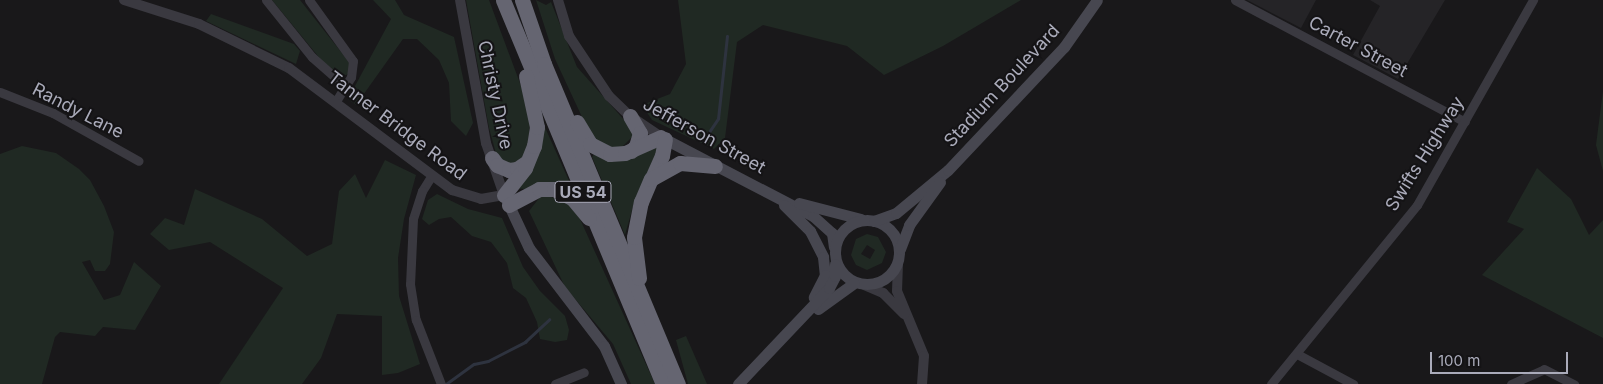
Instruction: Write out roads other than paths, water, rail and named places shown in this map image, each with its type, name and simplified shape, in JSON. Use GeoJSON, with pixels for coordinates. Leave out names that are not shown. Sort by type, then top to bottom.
{"type":"FeatureCollection","features":[{"type":"Feature","properties":{"kind":"highway","name":"US 54"},"geometry":{"type":"LineString","coordinates":[[503,0],[663,384]]}},
{"type":"Feature","properties":{"kind":"highway","name":"US 54"},"geometry":{"type":"LineString","coordinates":[[522,0],[544,64],[678,384]]}},
{"type":"Feature","properties":{"kind":"highway"},"geometry":{"type":"LineString","coordinates":[[506,200],[530,159],[537,127],[512,22]]}},
{"type":"Feature","properties":{"kind":"highway"},"geometry":{"type":"LineString","coordinates":[[544,64],[590,144],[610,154],[631,151],[663,138],[662,156],[640,202],[634,238],[636,266],[648,316]]}},
{"type":"Feature","properties":{"kind":"highway"},"geometry":{"type":"LineString","coordinates":[[630,116],[640,133],[636,146],[631,151]]}},
{"type":"Feature","properties":{"kind":"highway"},"geometry":{"type":"LineString","coordinates":[[492,158],[497,165],[510,170],[523,166],[530,159]]}},
{"type":"Feature","properties":{"kind":"highway"},"geometry":{"type":"LineString","coordinates":[[651,179],[680,163],[715,166]]}},
{"type":"Feature","properties":{"kind":"highway"},"geometry":{"type":"LineString","coordinates":[[506,200],[539,189],[554,189],[572,198],[600,233]]}},
{"type":"Feature","properties":{"kind":"main road","name":"Stadium Boulevard"},"geometry":{"type":"LineString","coordinates":[[948,170],[1064,47],[1097,0]]}},
{"type":"Feature","properties":{"kind":"main road","name":"Jefferson Street"},"geometry":{"type":"LineString","coordinates":[[663,138],[776,196]]}},
{"type":"Feature","properties":{"kind":"main road"},"geometry":{"type":"LineString","coordinates":[[859,284],[838,268],[834,253],[844,229],[896,213],[948,170]]}},
{"type":"Feature","properties":{"kind":"main road"},"geometry":{"type":"LineString","coordinates":[[791,330],[859,284],[885,280],[898,257],[909,225],[948,170]]}},
{"type":"Feature","properties":{"kind":"main road"},"geometry":{"type":"LineString","coordinates":[[776,196],[869,220],[892,232],[898,257]]}},
{"type":"Feature","properties":{"kind":"main road"},"geometry":{"type":"LineString","coordinates":[[738,384],[791,330],[829,288],[836,276],[832,233],[824,224],[776,196]]}},
{"type":"Feature","properties":{"kind":"main road"},"geometry":{"type":"LineString","coordinates":[[776,196],[810,230],[825,266],[821,286],[803,316]]}},
{"type":"Feature","properties":{"kind":"main road"},"geometry":{"type":"LineString","coordinates":[[506,200],[529,248],[604,346],[621,384]]}},
{"type":"Feature","properties":{"kind":"street","name":"Tanner Bridge Road"},"geometry":{"type":"LineString","coordinates":[[124,0],[199,24],[248,46],[336,101],[452,190],[472,199],[506,200]]}},
{"type":"Feature","properties":{"kind":"street"},"geometry":{"type":"LineString","coordinates":[[266,0],[312,57],[345,86]]}},
{"type":"Feature","properties":{"kind":"street"},"geometry":{"type":"LineString","coordinates":[[310,0],[353,61],[353,69],[336,101]]}},
{"type":"Feature","properties":{"kind":"street","name":"Christy Drive"},"geometry":{"type":"LineString","coordinates":[[460,0],[492,158],[506,200]]}},
{"type":"Feature","properties":{"kind":"street","name":"Jefferson Street"},"geometry":{"type":"LineString","coordinates":[[558,0],[569,36],[609,96],[630,116],[663,138]]}},
{"type":"Feature","properties":{"kind":"street","name":"Carter Street"},"geometry":{"type":"LineString","coordinates":[[1235,0],[1466,122]]}},
{"type":"Feature","properties":{"kind":"street","name":"Swifts Highway"},"geometry":{"type":"LineString","coordinates":[[1271,384],[1417,206],[1533,0]]}},
{"type":"Feature","properties":{"kind":"street","name":"Randy Lane"},"geometry":{"type":"LineString","coordinates":[[0,92],[53,113],[139,161]]}},
{"type":"Feature","properties":{"kind":"street"},"geometry":{"type":"LineString","coordinates":[[432,175],[422,191],[413,219],[410,284],[416,320],[441,384]]}},
{"type":"Feature","properties":{"kind":"street"},"geometry":{"type":"LineString","coordinates":[[898,257],[897,291],[924,356],[922,384]]}},
{"type":"Feature","properties":{"kind":"street"},"geometry":{"type":"LineString","coordinates":[[859,284],[883,293],[910,320]]}},
{"type":"Feature","properties":{"kind":"street"},"geometry":{"type":"LineString","coordinates":[[1297,354],[1353,384]]}},
{"type":"Feature","properties":{"kind":"street"},"geometry":{"type":"LineString","coordinates":[[1511,384],[1544,369],[1574,384]]}},
{"type":"Feature","properties":{"kind":"street"},"geometry":{"type":"LineString","coordinates":[[555,384],[584,372]]}},
{"type":"Feature","properties":{"kind":"waterway"},"geometry":{"type":"LineString","coordinates":[[703,141],[718,119],[727,36]]}},
{"type":"Feature","properties":{"kind":"waterway"},"geometry":{"type":"LineString","coordinates":[[446,384],[474,364],[488,361],[525,342],[549,320]]}}]}
